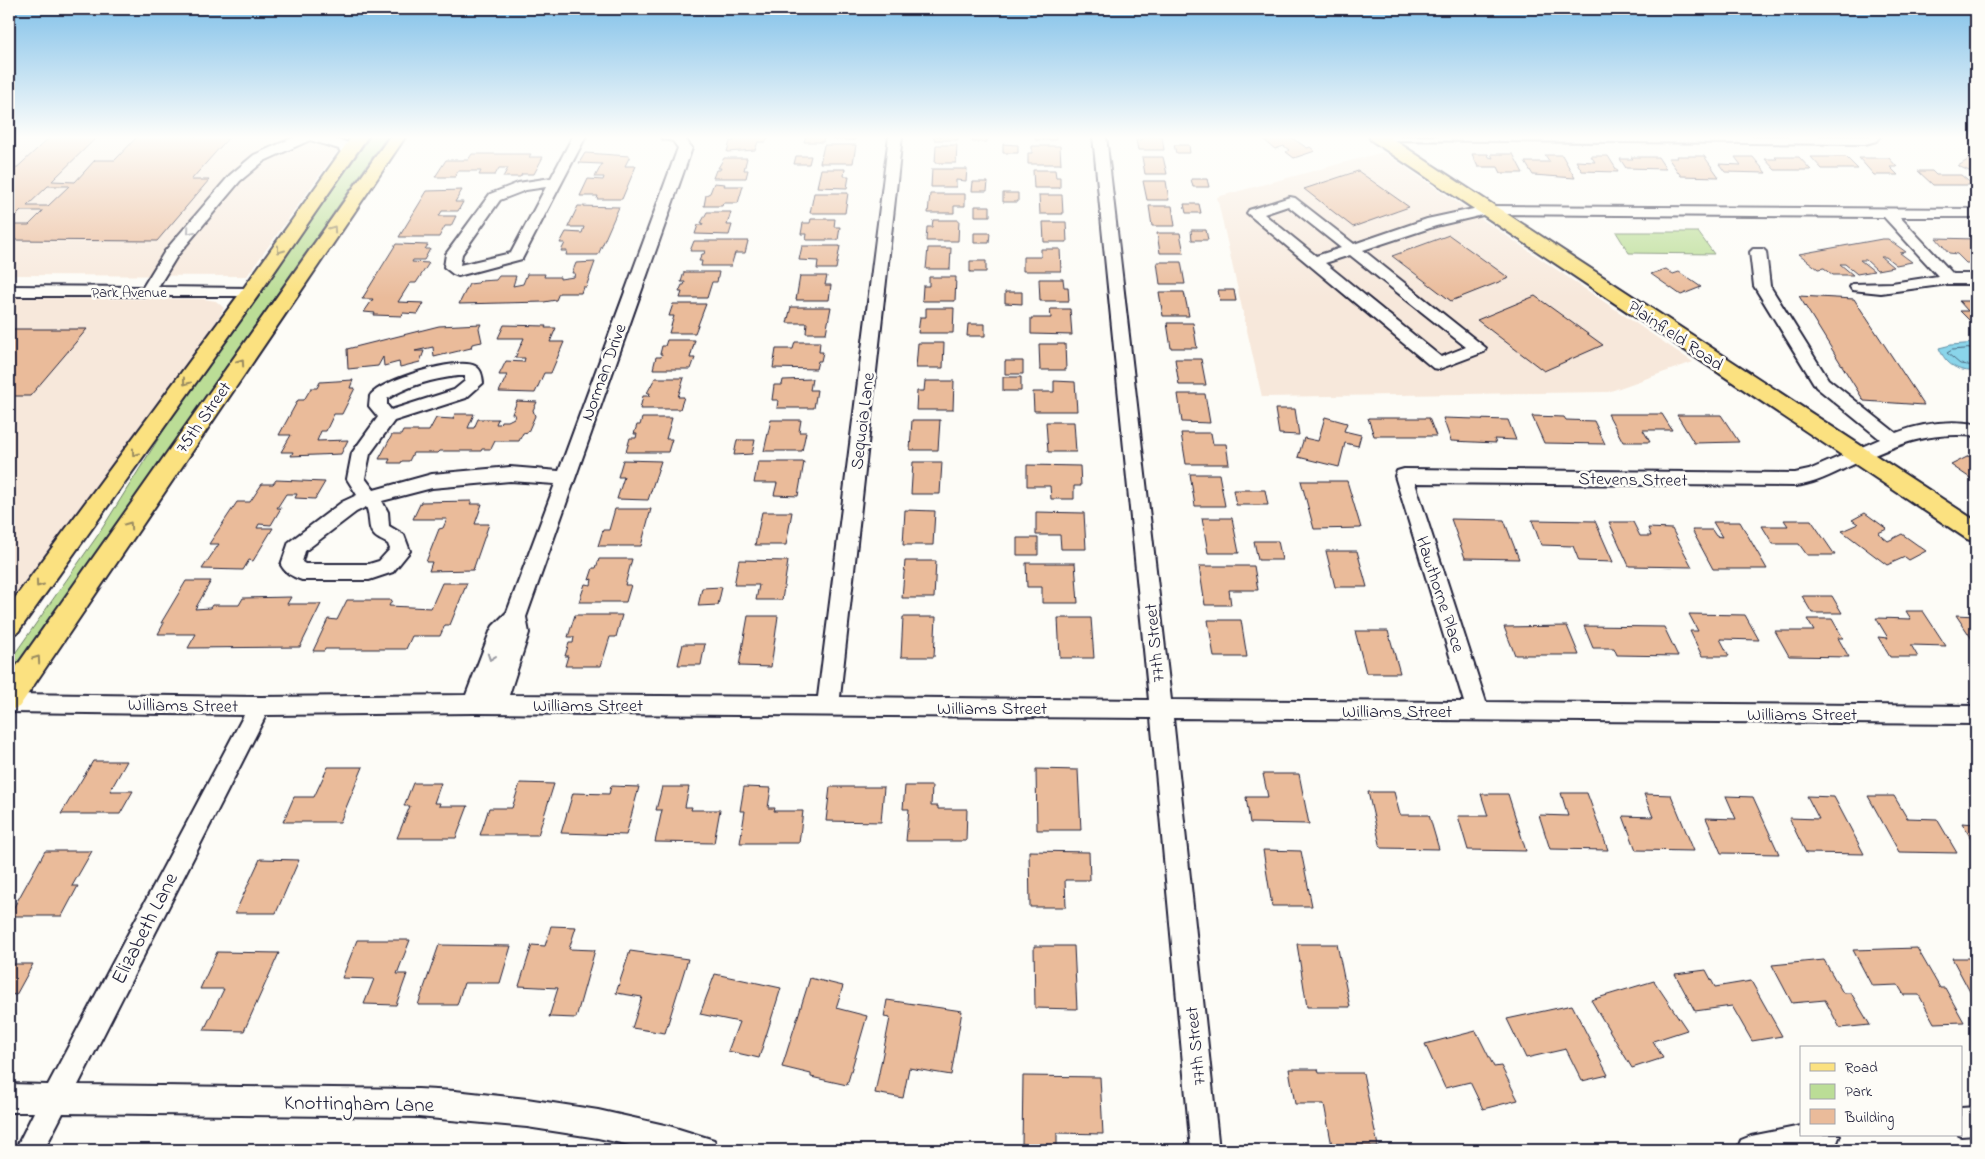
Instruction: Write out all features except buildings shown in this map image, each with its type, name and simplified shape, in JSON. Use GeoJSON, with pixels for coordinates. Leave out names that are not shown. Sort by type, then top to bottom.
{"type":"FeatureCollection","features":[{"type":"Feature","properties":{"kind":"main road","name":"75th Street"},"geometry":{"type":"LineString","coordinates":[[9,626],[250,293],[322,190]]}},
{"type":"Feature","properties":{"kind":"main road","name":"75th Street"},"geometry":{"type":"LineString","coordinates":[[9,699],[361,190]]}},
{"type":"Feature","properties":{"kind":"main road","name":"Plainfield Road"},"geometry":{"type":"LineString","coordinates":[[1458,190],[1976,533]]}},
{"type":"Feature","properties":{"kind":"street"},"geometry":{"type":"LineString","coordinates":[[148,292],[170,254],[226,190]]}},
{"type":"Feature","properties":{"kind":"street"},"geometry":{"type":"LineString","coordinates":[[513,190],[495,197],[454,254],[452,267],[458,270],[517,256],[551,190]]}},
{"type":"Feature","properties":{"kind":"street","name":"Norman Drive"},"geometry":{"type":"LineString","coordinates":[[485,704],[519,633],[516,617],[564,478],[670,190]]}},
{"type":"Feature","properties":{"kind":"street","name":"Sequoia Lane"},"geometry":{"type":"LineString","coordinates":[[828,707],[890,190]]}},
{"type":"Feature","properties":{"kind":"street","name":"77th Street"},"geometry":{"type":"LineString","coordinates":[[1106,190],[1206,1150]]}},
{"type":"Feature","properties":{"kind":"street"},"geometry":{"type":"LineString","coordinates":[[1290,201],[1352,249],[1478,348],[1439,364],[1254,213],[1290,201]]}},
{"type":"Feature","properties":{"kind":"street"},"geometry":{"type":"LineString","coordinates":[[1314,262],[1432,222],[1487,210],[1976,213]]}},
{"type":"Feature","properties":{"kind":"street"},"geometry":{"type":"LineString","coordinates":[[1888,212],[1949,279]]}},
{"type":"Feature","properties":{"kind":"street"},"geometry":{"type":"LineString","coordinates":[[1758,252],[1762,286],[1822,383],[1892,440]]}},
{"type":"Feature","properties":{"kind":"street"},"geometry":{"type":"LineString","coordinates":[[1858,287],[1885,288],[1949,279],[1976,279]]}},
{"type":"Feature","properties":{"kind":"street","name":"Park Avenue"},"geometry":{"type":"LineString","coordinates":[[9,291],[250,293]]}},
{"type":"Feature","properties":{"kind":"street"},"geometry":{"type":"LineString","coordinates":[[388,417],[378,406],[379,396],[391,387],[448,370],[468,370],[474,376],[474,383],[460,394],[388,417],[360,453],[356,480],[369,498],[379,512],[380,530],[397,540],[400,551],[386,566],[369,572],[302,572],[291,565],[296,547],[349,507],[369,498],[432,481],[510,474],[564,478]]}},
{"type":"Feature","properties":{"kind":"street","name":"Stevens Street"},"geometry":{"type":"LineString","coordinates":[[1404,476],[1800,479],[1892,440],[1941,427],[1953,426],[1976,430]]}},
{"type":"Feature","properties":{"kind":"street","name":"Hawthorne Place"},"geometry":{"type":"LineString","coordinates":[[1404,476],[1478,712]]}},
{"type":"Feature","properties":{"kind":"street","name":"Williams Street"},"geometry":{"type":"LineString","coordinates":[[9,703],[260,706],[485,704],[1976,715]]}},
{"type":"Feature","properties":{"kind":"street","name":"Elizabeth Lane"},"geometry":{"type":"LineString","coordinates":[[29,1150],[260,706]]}},
{"type":"Feature","properties":{"kind":"street","name":"Knottingham Lane"},"geometry":{"type":"LineString","coordinates":[[9,1098],[418,1103],[471,1106],[540,1113],[607,1125],[704,1150]]}},
{"type":"Feature","properties":{"kind":"street"},"geometry":{"type":"LineString","coordinates":[[1962,1122],[1976,1121]]}},
{"type":"Feature","properties":{"kind":"street"},"geometry":{"type":"LineString","coordinates":[[1751,1150],[1821,1136]]}},
{"type":"Feature","properties":{"kind":"shaded area"},"geometry":{"type":"Polygon","coordinates":[[[9,190],[309,190],[247,276],[9,275],[9,190]]]}},
{"type":"Feature","properties":{"kind":"shaded area"},"geometry":{"type":"Polygon","coordinates":[[[1243,190],[1439,190],[1693,362],[1608,392],[1262,397],[1217,197],[1243,190]]]}},
{"type":"Feature","properties":{"kind":"shaded area"},"geometry":{"type":"Polygon","coordinates":[[[11,298],[204,299],[216,301],[224,308],[216,323],[149,417],[9,607],[9,300],[11,298]]]}},
{"type":"Feature","properties":{"kind":"green space"},"geometry":{"type":"Polygon","coordinates":[[[333,190],[349,190],[24,656],[15,666],[9,666],[16,652],[98,535],[174,414],[333,190]]]}},
{"type":"Feature","properties":{"kind":"green space"},"geometry":{"type":"Polygon","coordinates":[[[1616,232],[1698,232],[1714,254],[1629,253],[1616,232]]]}},
{"type":"Feature","properties":{"kind":"water"},"geometry":{"type":"Polygon","coordinates":[[[1976,343],[1976,371],[1958,369],[1953,366],[1945,359],[1939,348],[1951,345],[1976,343]]]}}]}
